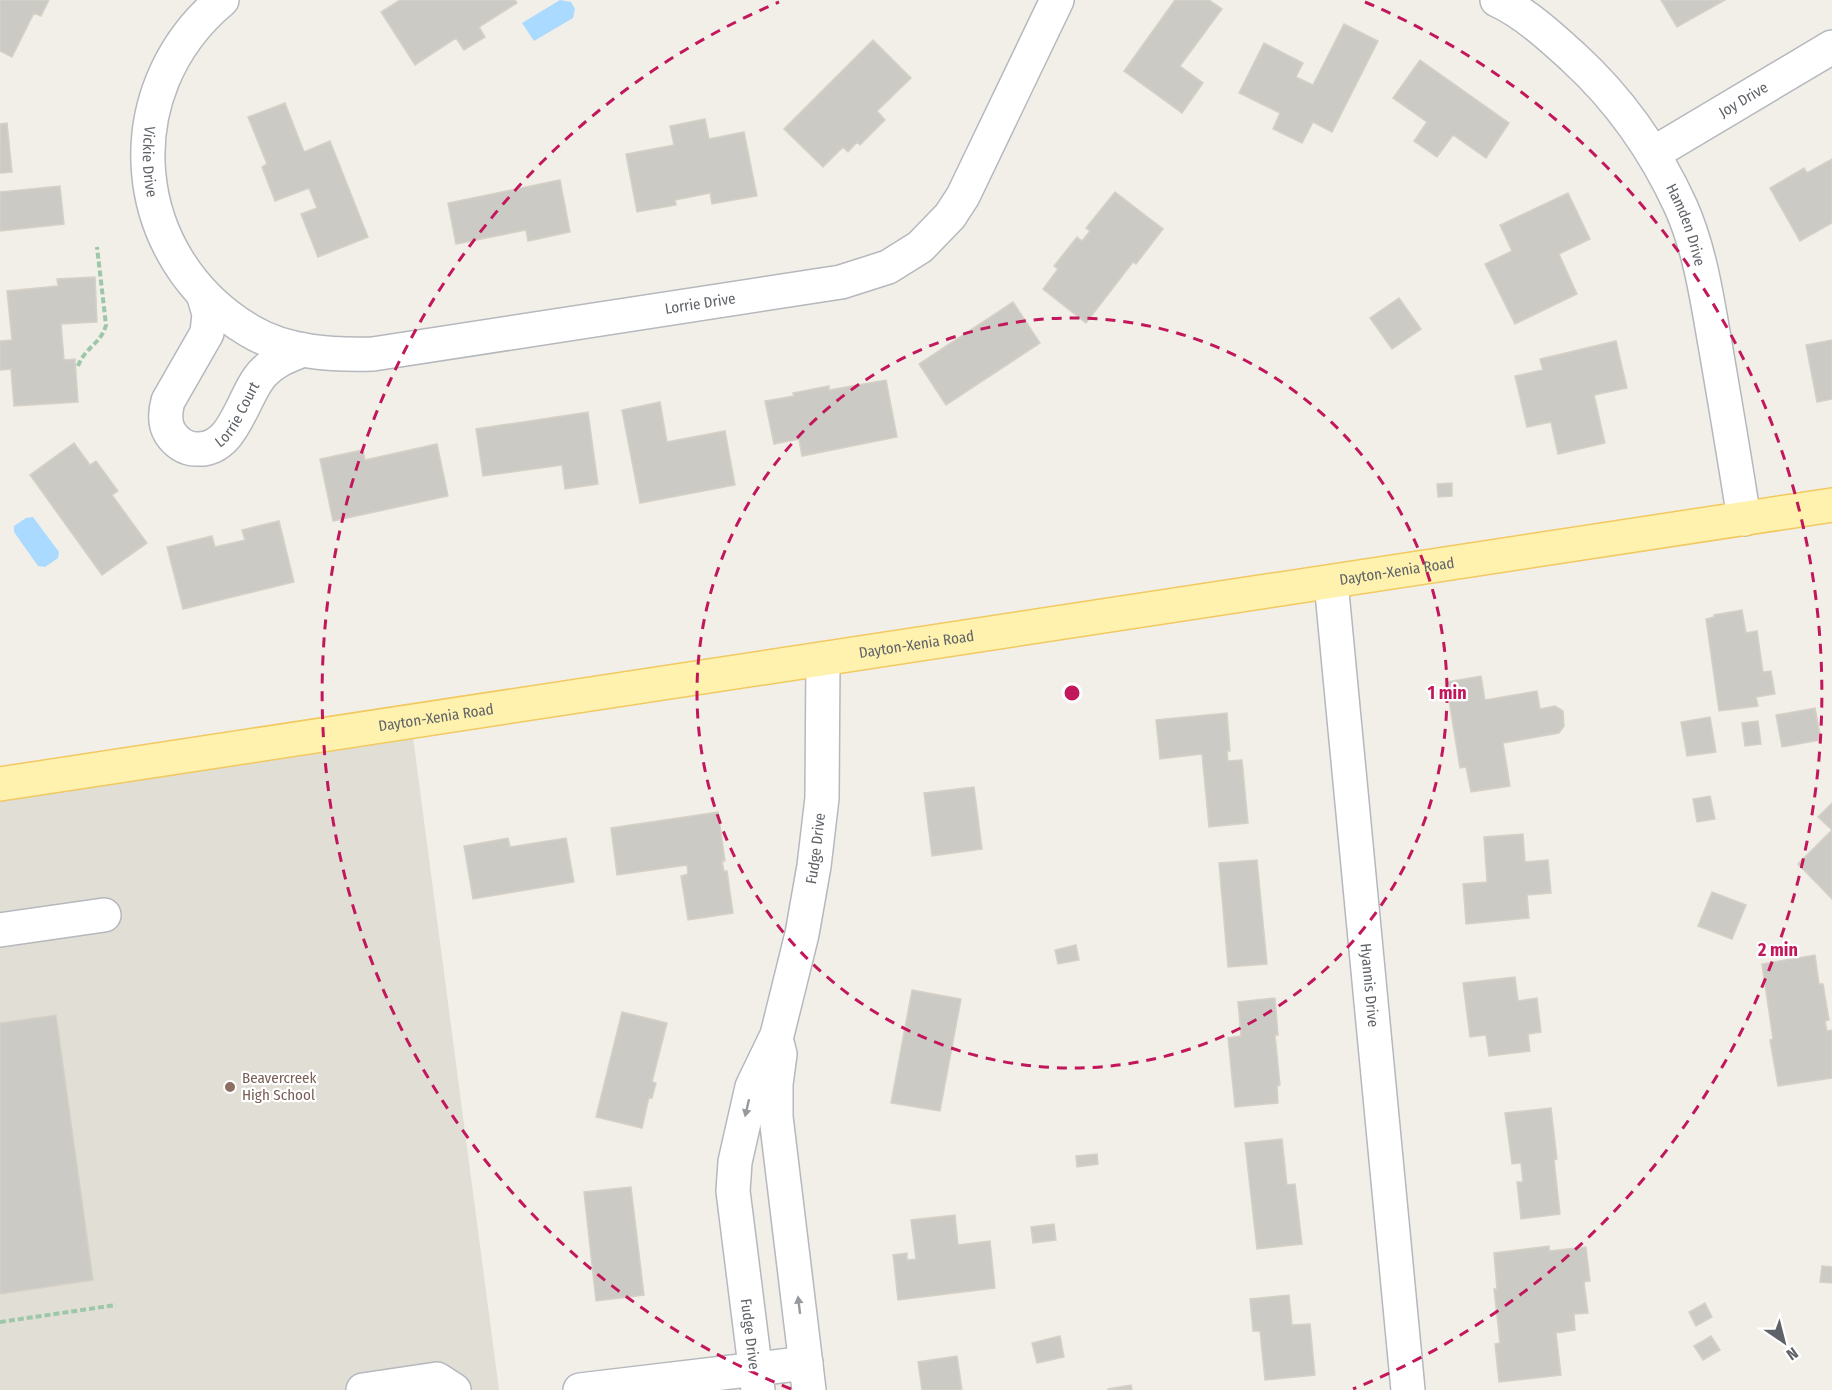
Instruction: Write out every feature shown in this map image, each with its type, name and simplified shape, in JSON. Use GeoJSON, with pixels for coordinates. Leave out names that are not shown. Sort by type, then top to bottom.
{"type":"FeatureCollection","features":[{"type":"Feature","properties":{"kind":"main road","name":"Dayton-Xenia Road"},"geometry":{"type":"LineString","coordinates":[[0,784],[1832,505]]}},
{"type":"Feature","properties":{"kind":"street","name":"Vickie Drive"},"geometry":{"type":"LineString","coordinates":[[204,297],[189,280],[161,232],[151,194],[147,155],[151,116],[163,79],[181,45],[208,12],[222,0]]}},
{"type":"Feature","properties":{"kind":"street","name":"Lorrie Drive"},"geometry":{"type":"LineString","coordinates":[[204,297],[250,332],[273,342],[336,355],[373,354],[841,282],[888,267],[920,247],[937,232],[963,196],[1058,0]]}},
{"type":"Feature","properties":{"kind":"street","name":"Hamden Drive"},"geometry":{"type":"LineString","coordinates":[[1497,0],[1551,37],[1591,73],[1628,116],[1654,153],[1682,208],[1706,294],[1744,519]]}},
{"type":"Feature","properties":{"kind":"street","name":"Joy Drive"},"geometry":{"type":"LineString","coordinates":[[1654,153],[1832,47]]}},
{"type":"Feature","properties":{"kind":"street","name":"Lorrie Court"},"geometry":{"type":"LineString","coordinates":[[204,297],[209,314],[207,333],[168,401],[165,411],[169,431],[183,446],[202,450],[212,447],[225,438],[262,374],[280,359],[303,350]]}},
{"type":"Feature","properties":{"kind":"street","name":"Hyannis Drive"},"geometry":{"type":"LineString","coordinates":[[1331,582],[1408,1390]]}},
{"type":"Feature","properties":{"kind":"street","name":"Fudge Drive"},"geometry":{"type":"LineString","coordinates":[[756,1379],[733,1191],[735,1162],[752,1088],[777,1035],[802,934],[814,866],[822,798],[823,659]]}},
{"type":"Feature","properties":{"kind":"street"},"geometry":{"type":"LineString","coordinates":[[0,930],[104,915]]}},
{"type":"Feature","properties":{"kind":"street","name":"Fudge Drive"},"geometry":{"type":"LineString","coordinates":[[777,1035],[780,1054],[776,1084],[776,1117],[807,1377]]}},
{"type":"Feature","properties":{"kind":"street"},"geometry":{"type":"LineString","coordinates":[[580,1390],[807,1377]]}},
{"type":"Feature","properties":{"kind":"street"},"geometry":{"type":"LineString","coordinates":[[363,1390],[437,1379],[454,1390]]}},
{"type":"Feature","properties":{"kind":"path"},"geometry":{"type":"LineString","coordinates":[[78,366],[83,353],[103,336],[106,325],[97,248]]}},
{"type":"Feature","properties":{"kind":"path"},"geometry":{"type":"LineString","coordinates":[[0,1322],[116,1305]]}},
{"type":"Feature","properties":{"kind":"shaded area","name":"Beavercreek High School"},"geometry":{"type":"Polygon","coordinates":[[[411,722],[499,1390],[0,1390],[0,784],[411,722]]]}},
{"type":"Feature","properties":{"kind":"water"},"geometry":{"type":"Polygon","coordinates":[[[560,0],[571,2],[575,9],[573,18],[534,41],[522,23],[560,0]]]}},
{"type":"Feature","properties":{"kind":"water"},"geometry":{"type":"Polygon","coordinates":[[[33,517],[59,552],[58,558],[45,567],[38,566],[14,532],[14,526],[26,518],[33,517]]]}},
{"type":"Feature","properties":{"kind":"building"},"geometry":{"type":"Polygon","coordinates":[[[0,0],[49,0],[41,16],[34,13],[12,57],[0,51],[0,0]]]}},
{"type":"Feature","properties":{"kind":"building"},"geometry":{"type":"Polygon","coordinates":[[[400,0],[515,0],[517,3],[479,27],[485,37],[464,50],[456,38],[415,65],[381,12],[400,0]]]}},
{"type":"Feature","properties":{"kind":"building"},"geometry":{"type":"Polygon","coordinates":[[[1175,0],[1209,0],[1222,9],[1180,66],[1203,83],[1182,113],[1124,71],[1175,0]]]}},
{"type":"Feature","properties":{"kind":"building"},"geometry":{"type":"Polygon","coordinates":[[[1661,0],[1725,0],[1677,27],[1661,0]]]}},
{"type":"Feature","properties":{"kind":"building"},"geometry":{"type":"Polygon","coordinates":[[[1344,24],[1378,41],[1332,132],[1313,122],[1302,143],[1273,129],[1280,113],[1239,93],[1264,43],[1303,63],[1296,77],[1313,85],[1344,24]]]}},
{"type":"Feature","properties":{"kind":"building"},"geometry":{"type":"Polygon","coordinates":[[[873,40],[911,78],[877,111],[885,120],[860,145],[857,142],[848,152],[843,147],[823,167],[784,129],[873,40]]]}},
{"type":"Feature","properties":{"kind":"building"},"geometry":{"type":"Polygon","coordinates":[[[1420,60],[1509,123],[1486,158],[1453,135],[1437,157],[1414,141],[1427,122],[1393,98],[1420,60]]]}},
{"type":"Feature","properties":{"kind":"building"},"geometry":{"type":"Polygon","coordinates":[[[285,103],[304,152],[330,141],[368,237],[318,257],[301,214],[317,208],[309,188],[275,201],[262,167],[267,164],[248,117],[285,103]]]}},
{"type":"Feature","properties":{"kind":"building"},"geometry":{"type":"Polygon","coordinates":[[[705,119],[709,139],[744,132],[757,196],[712,204],[710,193],[675,200],[676,205],[637,212],[626,154],[674,145],[670,126],[705,119]]]}},
{"type":"Feature","properties":{"kind":"building"},"geometry":{"type":"Polygon","coordinates":[[[7,123],[12,172],[0,173],[0,124],[7,123]]]}},
{"type":"Feature","properties":{"kind":"building"},"geometry":{"type":"Polygon","coordinates":[[[1832,159],[1832,223],[1800,241],[1770,188],[1804,168],[1807,173],[1832,159]]]}},
{"type":"Feature","properties":{"kind":"building"},"geometry":{"type":"Polygon","coordinates":[[[560,180],[570,232],[528,241],[526,230],[456,244],[448,203],[560,180]]]}},
{"type":"Feature","properties":{"kind":"building"},"geometry":{"type":"Polygon","coordinates":[[[60,186],[64,224],[0,231],[0,192],[60,186]]]}},
{"type":"Feature","properties":{"kind":"building"},"geometry":{"type":"Polygon","coordinates":[[[1115,192],[1163,229],[1136,264],[1133,262],[1086,323],[1043,289],[1058,269],[1054,266],[1077,237],[1082,241],[1090,231],[1086,228],[1115,192]]]}},
{"type":"Feature","properties":{"kind":"building"},"geometry":{"type":"Polygon","coordinates":[[[1568,193],[1590,239],[1559,254],[1577,294],[1515,324],[1485,264],[1512,251],[1500,225],[1568,193]]]}},
{"type":"Feature","properties":{"kind":"building"},"geometry":{"type":"Polygon","coordinates":[[[95,277],[97,322],[61,324],[64,360],[75,359],[78,402],[14,406],[11,369],[0,370],[0,341],[12,340],[7,291],[58,286],[57,279],[95,277]]]}},
{"type":"Feature","properties":{"kind":"building"},"geometry":{"type":"Polygon","coordinates":[[[1399,298],[1421,329],[1392,349],[1370,318],[1399,298]]]}},
{"type":"Feature","properties":{"kind":"building"},"geometry":{"type":"Polygon","coordinates":[[[1013,302],[1040,343],[946,405],[919,364],[1013,302]]]}},
{"type":"Feature","properties":{"kind":"building"},"geometry":{"type":"Polygon","coordinates":[[[1832,340],[1832,399],[1817,402],[1806,345],[1832,340]]]}},
{"type":"Feature","properties":{"kind":"building"},"geometry":{"type":"Polygon","coordinates":[[[1616,341],[1627,388],[1594,395],[1605,443],[1558,454],[1551,422],[1527,427],[1515,376],[1543,370],[1540,359],[1616,341]]]}},
{"type":"Feature","properties":{"kind":"building"},"geometry":{"type":"Polygon","coordinates":[[[886,380],[897,437],[802,456],[799,439],[774,444],[765,401],[829,386],[829,390],[886,380]]]}},
{"type":"Feature","properties":{"kind":"building"},"geometry":{"type":"Polygon","coordinates":[[[660,402],[667,442],[725,431],[735,485],[640,503],[622,410],[660,402]]]}},
{"type":"Feature","properties":{"kind":"building"},"geometry":{"type":"Polygon","coordinates":[[[588,412],[598,484],[565,489],[562,465],[483,476],[476,429],[588,412]]]}},
{"type":"Feature","properties":{"kind":"building"},"geometry":{"type":"Polygon","coordinates":[[[74,443],[90,465],[96,461],[118,491],[112,495],[147,543],[102,575],[30,475],[74,443]]]}},
{"type":"Feature","properties":{"kind":"building"},"geometry":{"type":"Polygon","coordinates":[[[437,444],[448,496],[333,521],[320,459],[363,450],[365,460],[437,444]]]}},
{"type":"Feature","properties":{"kind":"building"},"geometry":{"type":"Polygon","coordinates":[[[1452,483],[1452,496],[1438,497],[1437,484],[1452,483]]]}},
{"type":"Feature","properties":{"kind":"building"},"geometry":{"type":"Polygon","coordinates":[[[279,521],[294,582],[183,609],[167,547],[212,536],[215,547],[245,540],[242,530],[279,521]]]}},
{"type":"Feature","properties":{"kind":"building"},"geometry":{"type":"Polygon","coordinates":[[[1742,610],[1746,633],[1757,631],[1763,672],[1771,671],[1775,694],[1756,697],[1758,706],[1719,711],[1706,619],[1714,615],[1742,610]]]}},
{"type":"Feature","properties":{"kind":"building"},"geometry":{"type":"Polygon","coordinates":[[[1481,676],[1485,700],[1537,691],[1540,709],[1555,706],[1563,711],[1564,726],[1559,733],[1503,743],[1510,786],[1471,792],[1466,767],[1460,768],[1446,682],[1481,676]]]}},
{"type":"Feature","properties":{"kind":"building"},"geometry":{"type":"Polygon","coordinates":[[[1815,708],[1821,740],[1782,747],[1776,715],[1815,708]]]}},
{"type":"Feature","properties":{"kind":"building"},"geometry":{"type":"Polygon","coordinates":[[[1227,713],[1230,751],[1227,751],[1228,761],[1242,760],[1248,823],[1209,827],[1202,754],[1160,759],[1156,720],[1227,713]]]}},
{"type":"Feature","properties":{"kind":"building"},"geometry":{"type":"Polygon","coordinates":[[[1710,717],[1716,752],[1687,756],[1681,722],[1710,717]]]}},
{"type":"Feature","properties":{"kind":"building"},"geometry":{"type":"Polygon","coordinates":[[[1758,721],[1761,744],[1745,746],[1742,723],[1758,721]]]}},
{"type":"Feature","properties":{"kind":"building"},"geometry":{"type":"Polygon","coordinates":[[[974,787],[982,849],[932,856],[924,793],[974,787]]]}},
{"type":"Feature","properties":{"kind":"building"},"geometry":{"type":"Polygon","coordinates":[[[1710,796],[1715,819],[1697,822],[1693,799],[1710,796]]]}},
{"type":"Feature","properties":{"kind":"building"},"geometry":{"type":"Polygon","coordinates":[[[1832,803],[1832,830],[1818,817],[1832,803]]]}},
{"type":"Feature","properties":{"kind":"building"},"geometry":{"type":"Polygon","coordinates":[[[718,812],[725,861],[722,861],[724,871],[727,871],[733,913],[688,920],[681,876],[688,874],[687,865],[617,875],[611,828],[718,812]]]}},
{"type":"Feature","properties":{"kind":"building"},"geometry":{"type":"Polygon","coordinates":[[[1832,830],[1832,899],[1798,864],[1832,830]]]}},
{"type":"Feature","properties":{"kind":"building"},"geometry":{"type":"Polygon","coordinates":[[[1523,834],[1525,862],[1548,860],[1551,893],[1527,895],[1529,918],[1466,924],[1463,884],[1487,882],[1484,837],[1523,834]]]}},
{"type":"Feature","properties":{"kind":"building"},"geometry":{"type":"Polygon","coordinates":[[[508,838],[510,847],[566,838],[574,882],[473,899],[464,846],[508,838]]]}},
{"type":"Feature","properties":{"kind":"building"},"geometry":{"type":"Polygon","coordinates":[[[1257,860],[1267,964],[1228,967],[1219,863],[1257,860]]]}},
{"type":"Feature","properties":{"kind":"building"},"geometry":{"type":"Polygon","coordinates":[[[1712,892],[1746,905],[1732,939],[1698,926],[1712,892]]]}},
{"type":"Feature","properties":{"kind":"building"},"geometry":{"type":"Polygon","coordinates":[[[1076,945],[1079,960],[1058,964],[1055,950],[1076,945]]]}},
{"type":"Feature","properties":{"kind":"building"},"geometry":{"type":"Polygon","coordinates":[[[1815,955],[1819,984],[1823,984],[1829,1020],[1825,1021],[1827,1031],[1832,1030],[1832,1078],[1778,1086],[1770,1040],[1773,1039],[1762,964],[1815,955]]]}},
{"type":"Feature","properties":{"kind":"building"},"geometry":{"type":"Polygon","coordinates":[[[1515,977],[1518,1001],[1537,998],[1541,1032],[1528,1034],[1530,1051],[1489,1056],[1486,1035],[1470,1037],[1463,983],[1515,977]]]}},
{"type":"Feature","properties":{"kind":"building"},"geometry":{"type":"Polygon","coordinates":[[[912,990],[961,999],[940,1111],[891,1103],[912,990]]]}},
{"type":"Feature","properties":{"kind":"building"},"geometry":{"type":"Polygon","coordinates":[[[1275,998],[1278,1035],[1275,1035],[1280,1085],[1277,1086],[1278,1103],[1235,1107],[1228,1038],[1241,1036],[1238,1002],[1275,998]]]}},
{"type":"Feature","properties":{"kind":"building"},"geometry":{"type":"Polygon","coordinates":[[[622,1012],[667,1023],[652,1082],[656,1083],[652,1098],[649,1097],[642,1128],[596,1117],[622,1012]]]}},
{"type":"Feature","properties":{"kind":"building"},"geometry":{"type":"Polygon","coordinates":[[[56,1015],[93,1280],[0,1294],[0,1023],[56,1015]]]}},
{"type":"Feature","properties":{"kind":"building"},"geometry":{"type":"Polygon","coordinates":[[[1551,1108],[1560,1214],[1521,1219],[1517,1182],[1523,1182],[1521,1163],[1512,1164],[1505,1113],[1551,1108]]]}},
{"type":"Feature","properties":{"kind":"building"},"geometry":{"type":"Polygon","coordinates":[[[1282,1139],[1287,1185],[1295,1184],[1302,1244],[1257,1249],[1245,1143],[1282,1139]]]}},
{"type":"Feature","properties":{"kind":"building"},"geometry":{"type":"Polygon","coordinates":[[[1097,1154],[1098,1164],[1077,1167],[1076,1156],[1097,1154]]]}},
{"type":"Feature","properties":{"kind":"building"},"geometry":{"type":"Polygon","coordinates":[[[631,1187],[644,1295],[596,1301],[584,1192],[631,1187]]]}},
{"type":"Feature","properties":{"kind":"building"},"geometry":{"type":"Polygon","coordinates":[[[955,1215],[958,1245],[990,1241],[995,1288],[898,1300],[893,1255],[907,1253],[907,1260],[916,1259],[911,1220],[955,1215]]]}},
{"type":"Feature","properties":{"kind":"building"},"geometry":{"type":"Polygon","coordinates":[[[1054,1224],[1056,1240],[1033,1243],[1031,1227],[1054,1224]]]}},
{"type":"Feature","properties":{"kind":"building"},"geometry":{"type":"Polygon","coordinates":[[[1549,1246],[1549,1251],[1586,1247],[1590,1281],[1584,1282],[1588,1313],[1574,1314],[1575,1330],[1556,1333],[1561,1375],[1499,1382],[1495,1344],[1500,1343],[1494,1289],[1497,1289],[1494,1253],[1549,1246]]]}},
{"type":"Feature","properties":{"kind":"building"},"geometry":{"type":"Polygon","coordinates":[[[1822,1266],[1832,1267],[1832,1283],[1820,1282],[1822,1266]]]}},
{"type":"Feature","properties":{"kind":"building"},"geometry":{"type":"Polygon","coordinates":[[[1289,1295],[1292,1325],[1310,1324],[1315,1375],[1265,1380],[1260,1331],[1253,1331],[1250,1299],[1289,1295]]]}},
{"type":"Feature","properties":{"kind":"building"},"geometry":{"type":"Polygon","coordinates":[[[1705,1303],[1712,1317],[1696,1326],[1689,1312],[1705,1303]]]}},
{"type":"Feature","properties":{"kind":"building"},"geometry":{"type":"Polygon","coordinates":[[[1060,1336],[1064,1357],[1037,1363],[1032,1343],[1060,1336]]]}},
{"type":"Feature","properties":{"kind":"building"},"geometry":{"type":"Polygon","coordinates":[[[1711,1336],[1720,1350],[1703,1360],[1694,1346],[1711,1336]]]}},
{"type":"Feature","properties":{"kind":"building"},"geometry":{"type":"Polygon","coordinates":[[[957,1356],[962,1390],[922,1390],[918,1362],[957,1356]]]}},
{"type":"Feature","properties":{"kind":"building"},"geometry":{"type":"Polygon","coordinates":[[[1131,1385],[1132,1390],[1108,1390],[1108,1389],[1131,1385]]]}},
{"type":"Feature","properties":{"kind":"place","name":"Beavercreek High School"},"geometry":{"type":"Point","coordinates":[230,1087]}}]}
